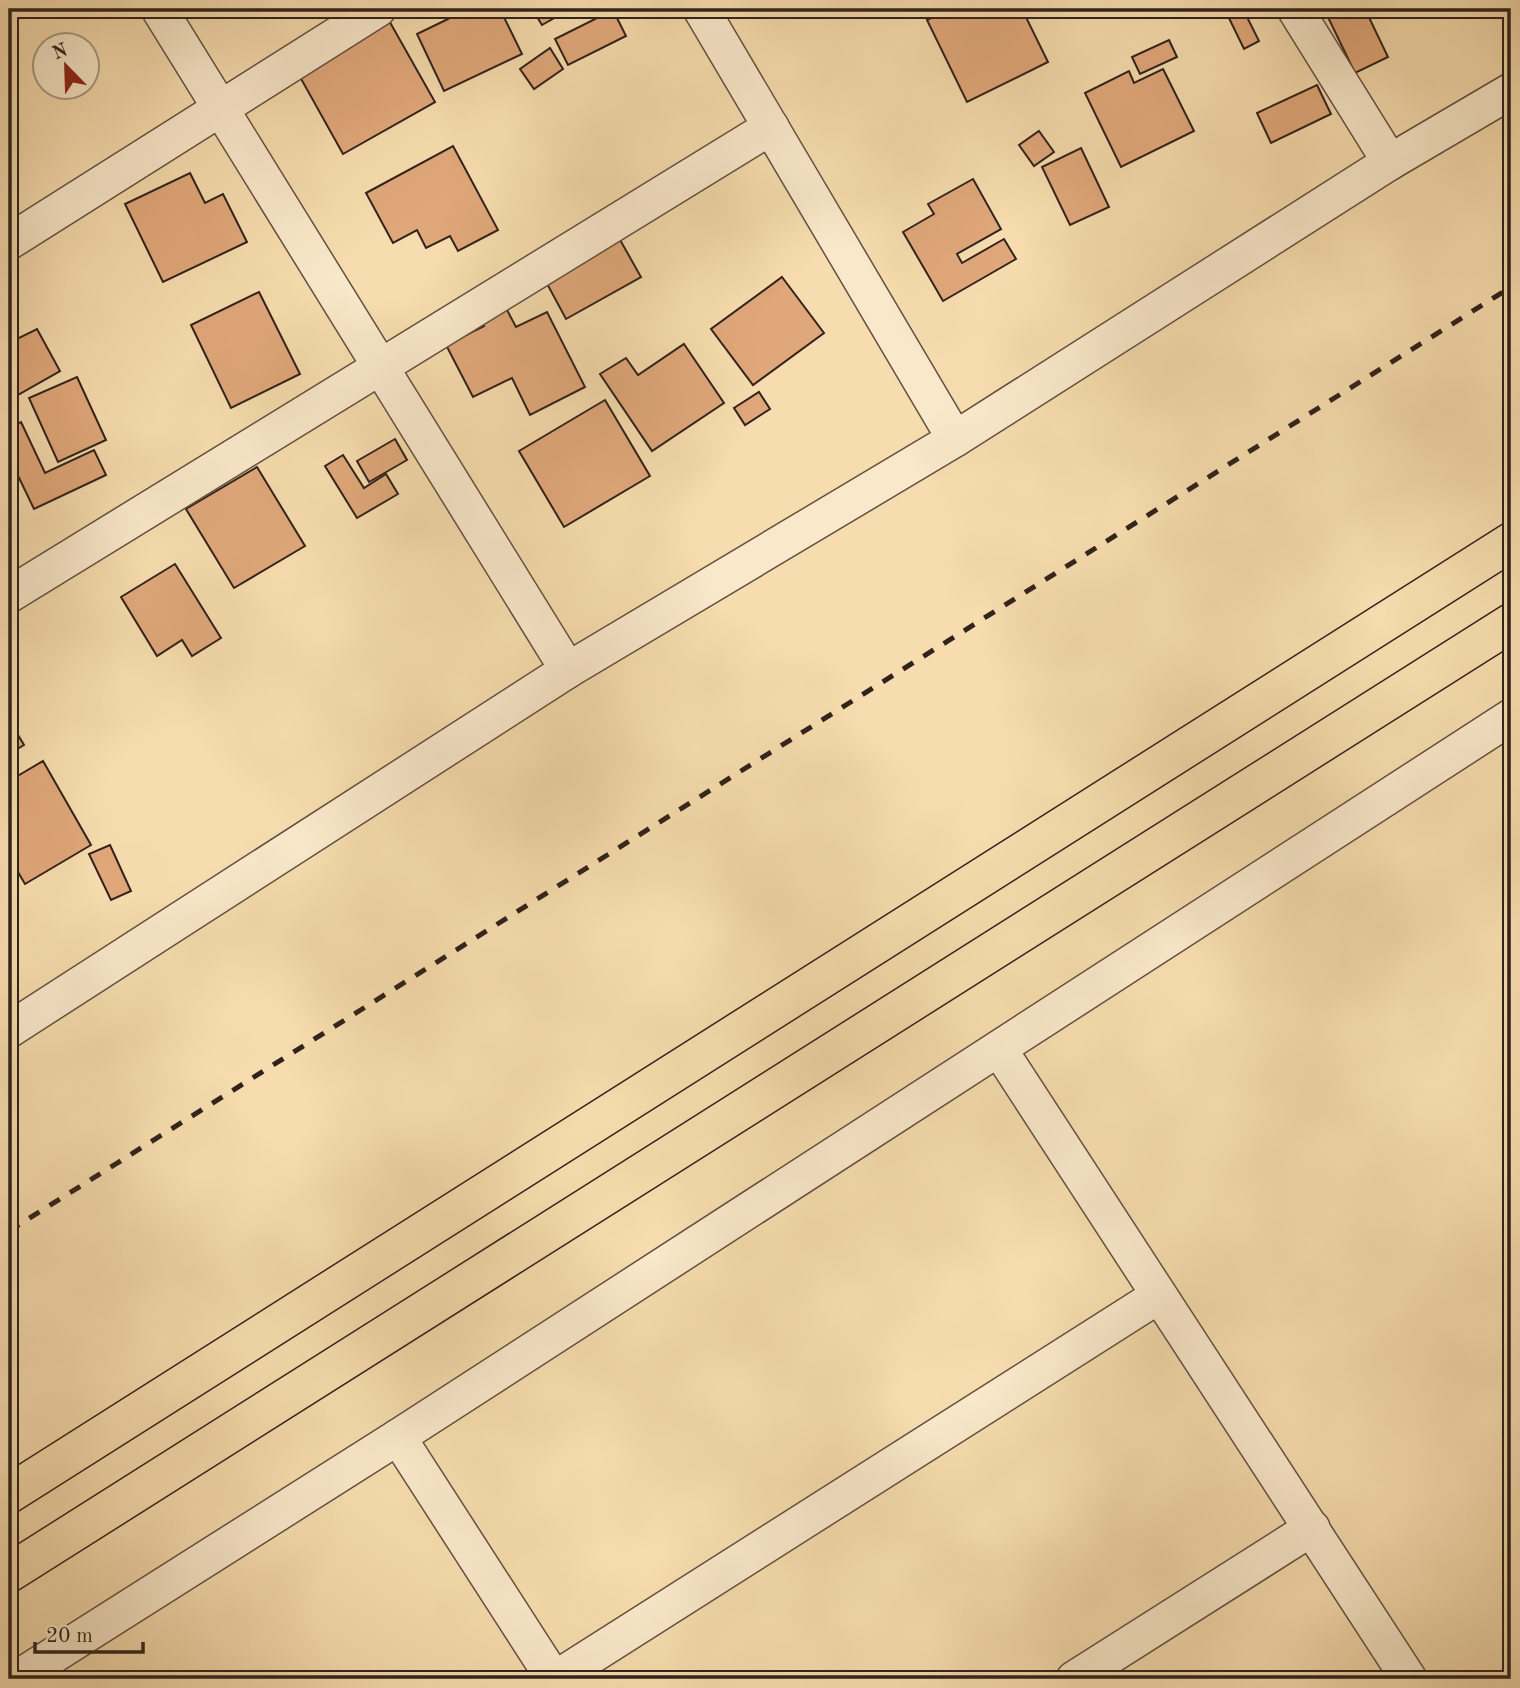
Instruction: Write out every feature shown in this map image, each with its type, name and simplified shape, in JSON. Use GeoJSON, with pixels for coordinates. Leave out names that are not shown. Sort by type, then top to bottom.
{"type":"FeatureCollection","features":[{"type":"Feature","properties":{"kind":"main road"},"geometry":{"type":"LineString","coordinates":[[9,1494],[1511,541]]}},
{"type":"Feature","properties":{"kind":"main road"},"geometry":{"type":"LineString","coordinates":[[9,1573],[1511,623]]}},
{"type":"Feature","properties":{"kind":"street"},"geometry":{"type":"LineString","coordinates":[[159,9],[568,670]]}},
{"type":"Feature","properties":{"kind":"street"},"geometry":{"type":"LineString","coordinates":[[9,242],[378,9]]}},
{"type":"Feature","properties":{"kind":"street"},"geometry":{"type":"LineString","coordinates":[[701,9],[955,439]]}},
{"type":"Feature","properties":{"kind":"street"},"geometry":{"type":"LineString","coordinates":[[1295,9],[1390,162]]}},
{"type":"Feature","properties":{"kind":"street"},"geometry":{"type":"LineString","coordinates":[[9,1030],[568,670],[955,439],[1390,162],[1511,91]]}},
{"type":"Feature","properties":{"kind":"street"},"geometry":{"type":"LineString","coordinates":[[9,595],[771,127]]}},
{"type":"Feature","properties":{"kind":"street"},"geometry":{"type":"LineString","coordinates":[[16,1679],[398,1437],[1511,717]]}},
{"type":"Feature","properties":{"kind":"street"},"geometry":{"type":"LineString","coordinates":[[999,1049],[1409,1679]]}},
{"type":"Feature","properties":{"kind":"street"},"geometry":{"type":"LineString","coordinates":[[398,1437],[555,1679],[1158,1296]]}},
{"type":"Feature","properties":{"kind":"street"},"geometry":{"type":"LineString","coordinates":[[1074,1679],[1312,1528]]}},
{"type":"Feature","properties":{"kind":"building"},"geometry":{"type":"Polygon","coordinates":[[[442,9],[500,9],[522,54],[444,91],[417,34],[448,19],[442,9]]]}},
{"type":"Feature","properties":{"kind":"building"},"geometry":{"type":"Polygon","coordinates":[[[532,9],[570,9],[542,25],[532,9]]]}},
{"type":"Feature","properties":{"kind":"building"},"geometry":{"type":"Polygon","coordinates":[[[950,9],[1022,9],[1048,62],[967,102],[927,20],[950,9]]]}},
{"type":"Feature","properties":{"kind":"building"},"geometry":{"type":"Polygon","coordinates":[[[1243,9],[1259,41],[1244,49],[1227,14],[1243,9]]]}},
{"type":"Feature","properties":{"kind":"building"},"geometry":{"type":"Polygon","coordinates":[[[1324,9],[1365,9],[1388,57],[1355,73],[1324,9]]]}},
{"type":"Feature","properties":{"kind":"building"},"geometry":{"type":"Polygon","coordinates":[[[613,10],[626,36],[568,65],[555,39],[613,10]]]}},
{"type":"Feature","properties":{"kind":"building"},"geometry":{"type":"Polygon","coordinates":[[[387,17],[435,102],[343,154],[295,68],[387,17]]]}},
{"type":"Feature","properties":{"kind":"building"},"geometry":{"type":"Polygon","coordinates":[[[1169,40],[1177,57],[1140,74],[1132,57],[1169,40]]]}},
{"type":"Feature","properties":{"kind":"building"},"geometry":{"type":"Polygon","coordinates":[[[550,48],[563,69],[534,89],[520,69],[550,48]]]}},
{"type":"Feature","properties":{"kind":"building"},"geometry":{"type":"Polygon","coordinates":[[[1163,69],[1194,131],[1121,167],[1085,93],[1129,71],[1134,83],[1163,69]]]}},
{"type":"Feature","properties":{"kind":"building"},"geometry":{"type":"Polygon","coordinates":[[[1317,85],[1331,114],[1271,143],[1257,113],[1317,85]]]}},
{"type":"Feature","properties":{"kind":"building"},"geometry":{"type":"Polygon","coordinates":[[[1039,131],[1054,152],[1034,166],[1019,145],[1039,131]]]}},
{"type":"Feature","properties":{"kind":"building"},"geometry":{"type":"Polygon","coordinates":[[[453,146],[498,230],[458,251],[450,236],[426,248],[417,230],[393,243],[366,193],[453,146]]]}},
{"type":"Feature","properties":{"kind":"building"},"geometry":{"type":"Polygon","coordinates":[[[1081,148],[1109,207],[1070,225],[1042,167],[1081,148]]]}},
{"type":"Feature","properties":{"kind":"building"},"geometry":{"type":"Polygon","coordinates":[[[190,173],[205,203],[223,194],[247,242],[163,282],[125,204],[190,173]]]}},
{"type":"Feature","properties":{"kind":"building"},"geometry":{"type":"Polygon","coordinates":[[[973,179],[1001,229],[957,254],[962,263],[1004,239],[1016,259],[943,301],[903,232],[934,214],[928,204],[973,179]]]}},
{"type":"Feature","properties":{"kind":"building"},"geometry":{"type":"Polygon","coordinates":[[[619,238],[641,277],[566,319],[545,280],[619,238]]]}},
{"type":"Feature","properties":{"kind":"building"},"geometry":{"type":"Polygon","coordinates":[[[782,277],[824,333],[753,385],[711,329],[782,277]]]}},
{"type":"Feature","properties":{"kind":"building"},"geometry":{"type":"Polygon","coordinates":[[[259,292],[300,374],[231,408],[191,325],[259,292]]]}},
{"type":"Feature","properties":{"kind":"building"},"geometry":{"type":"Polygon","coordinates":[[[506,308],[516,327],[547,312],[585,387],[530,415],[512,378],[473,397],[446,345],[484,326],[481,321],[506,308]]]}},
{"type":"Feature","properties":{"kind":"building"},"geometry":{"type":"Polygon","coordinates":[[[37,329],[60,371],[9,400],[9,334],[13,341],[37,329]]]}},
{"type":"Feature","properties":{"kind":"building"},"geometry":{"type":"Polygon","coordinates":[[[684,344],[724,403],[652,451],[600,374],[626,358],[638,375],[684,344]]]}},
{"type":"Feature","properties":{"kind":"building"},"geometry":{"type":"Polygon","coordinates":[[[77,377],[106,440],[58,462],[29,398],[77,377]]]}},
{"type":"Feature","properties":{"kind":"building"},"geometry":{"type":"Polygon","coordinates":[[[759,392],[770,409],[745,425],[734,408],[759,392]]]}},
{"type":"Feature","properties":{"kind":"building"},"geometry":{"type":"Polygon","coordinates":[[[605,400],[650,476],[564,527],[519,451],[605,400]]]}},
{"type":"Feature","properties":{"kind":"building"},"geometry":{"type":"Polygon","coordinates":[[[21,422],[45,473],[94,450],[106,475],[34,509],[9,457],[9,428],[21,422]]]}},
{"type":"Feature","properties":{"kind":"building"},"geometry":{"type":"Polygon","coordinates":[[[395,439],[407,460],[369,482],[357,461],[395,439]]]}},
{"type":"Feature","properties":{"kind":"building"},"geometry":{"type":"Polygon","coordinates":[[[343,455],[364,488],[386,474],[398,494],[357,518],[325,466],[343,455]]]}},
{"type":"Feature","properties":{"kind":"building"},"geometry":{"type":"Polygon","coordinates":[[[257,467],[305,546],[234,588],[186,509],[257,467]]]}},
{"type":"Feature","properties":{"kind":"building"},"geometry":{"type":"Polygon","coordinates":[[[175,564],[221,638],[192,656],[182,640],[157,656],[121,597],[175,564]]]}},
{"type":"Feature","properties":{"kind":"building"},"geometry":{"type":"Polygon","coordinates":[[[9,720],[24,745],[9,754],[9,720]]]}},
{"type":"Feature","properties":{"kind":"building"},"geometry":{"type":"Polygon","coordinates":[[[43,761],[91,845],[25,884],[9,857],[9,781],[43,761]]]}},
{"type":"Feature","properties":{"kind":"building"},"geometry":{"type":"Polygon","coordinates":[[[110,845],[131,891],[111,900],[89,854],[110,845]]]}},
{"type":"Feature","properties":{"kind":"railway"},"geometry":{"type":"LineString","coordinates":[[9,1231],[1511,287]]}}]}
